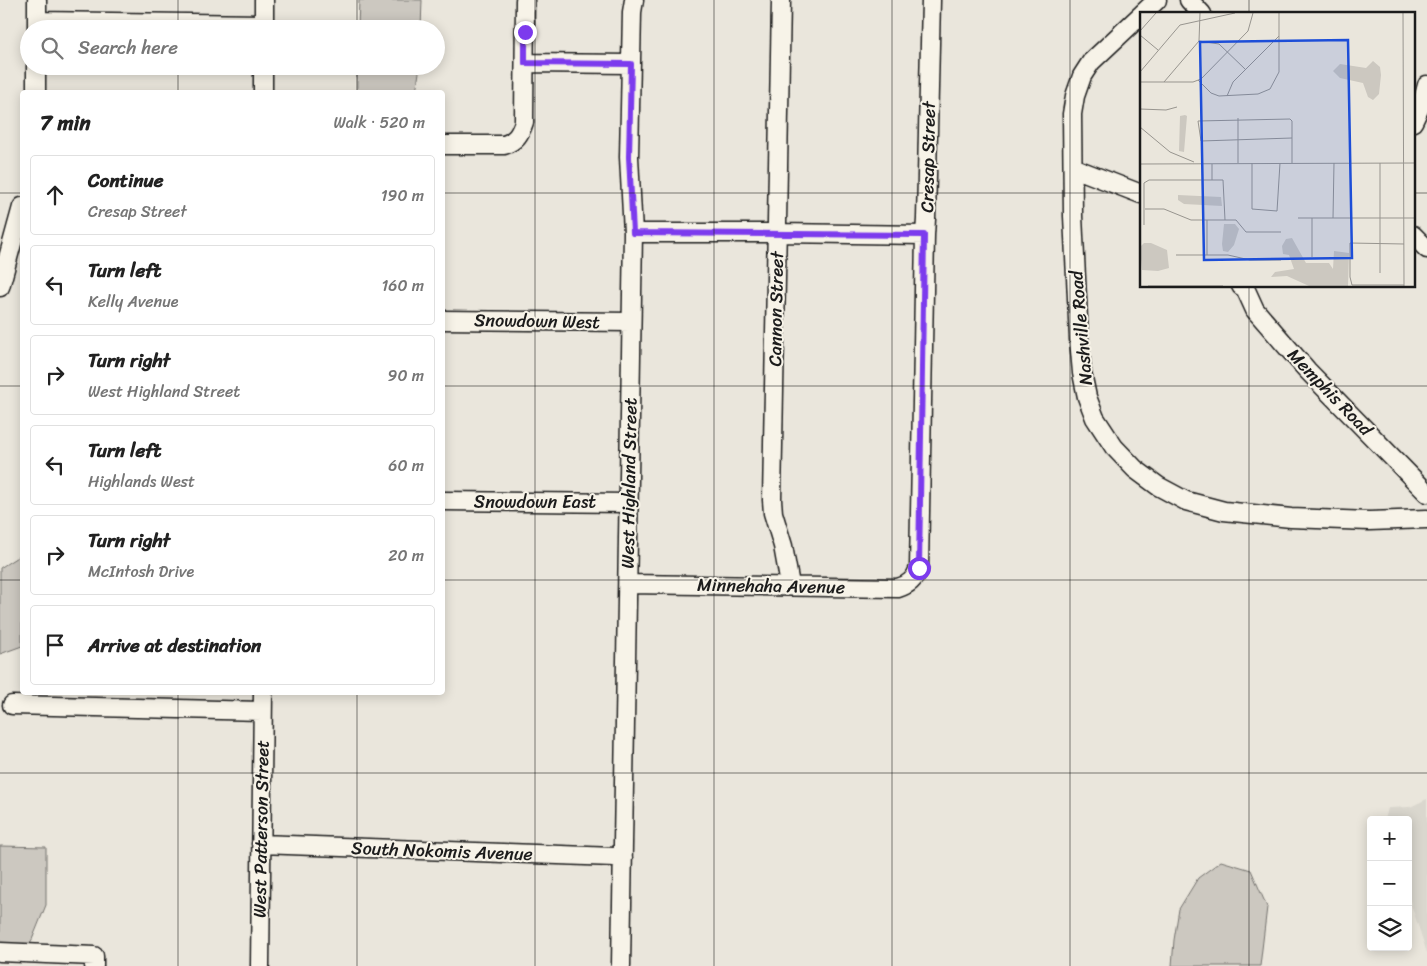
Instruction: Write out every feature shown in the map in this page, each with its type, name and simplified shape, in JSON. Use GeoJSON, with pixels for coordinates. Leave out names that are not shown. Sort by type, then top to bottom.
{"type":"FeatureCollection","features":[{"type":"Feature","properties":{"kind":"street"},"geometry":{"type":"LineString","coordinates":[[37,0],[37,20]]}},
{"type":"Feature","properties":{"kind":"street"},"geometry":{"type":"LineString","coordinates":[[264,0],[264,20]]}},
{"type":"Feature","properties":{"kind":"street"},"geometry":{"type":"LineString","coordinates":[[445,145],[504,145],[511,143],[521,132],[524,122],[525,0]]}},
{"type":"Feature","properties":{"kind":"street","name":"West Highland Street"},"geometry":{"type":"LineString","coordinates":[[622,966],[633,233],[629,157],[632,12],[634,0]]}},
{"type":"Feature","properties":{"kind":"street","name":"Cannon Street"},"geometry":{"type":"LineString","coordinates":[[781,0],[772,500],[773,513],[783,546],[790,586]]}},
{"type":"Feature","properties":{"kind":"street","name":"Cresap Street"},"geometry":{"type":"LineString","coordinates":[[911,581],[919,568],[924,235],[926,219],[931,0]]}},
{"type":"Feature","properties":{"kind":"street","name":"Nashville Road"},"geometry":{"type":"LineString","coordinates":[[1143,12],[1157,0]]}},
{"type":"Feature","properties":{"kind":"street"},"geometry":{"type":"LineString","coordinates":[[1189,0],[1200,12]]}},
{"type":"Feature","properties":{"kind":"street","name":"Nashville Road"},"geometry":{"type":"LineString","coordinates":[[1140,15],[1091,62],[1082,76],[1075,96],[1072,114],[1073,216],[1082,373],[1087,397],[1095,418],[1114,447],[1135,469],[1158,486],[1186,501],[1224,511],[1291,518],[1369,521],[1427,519]]}},
{"type":"Feature","properties":{"kind":"street"},"geometry":{"type":"LineString","coordinates":[[525,63],[631,64]]}},
{"type":"Feature","properties":{"kind":"street"},"geometry":{"type":"LineString","coordinates":[[36,75],[36,90]]}},
{"type":"Feature","properties":{"kind":"street"},"geometry":{"type":"LineString","coordinates":[[263,75],[263,90]]}},
{"type":"Feature","properties":{"kind":"street"},"geometry":{"type":"LineString","coordinates":[[1414,120],[1427,86]]}},
{"type":"Feature","properties":{"kind":"street"},"geometry":{"type":"LineString","coordinates":[[1074,168],[1140,194]]}},
{"type":"Feature","properties":{"kind":"street"},"geometry":{"type":"LineString","coordinates":[[0,287],[20,214]]}},
{"type":"Feature","properties":{"kind":"street"},"geometry":{"type":"LineString","coordinates":[[633,233],[924,235]]}},
{"type":"Feature","properties":{"kind":"street"},"geometry":{"type":"LineString","coordinates":[[1414,236],[1427,249]]}},
{"type":"Feature","properties":{"kind":"street","name":"Memphis Road"},"geometry":{"type":"LineString","coordinates":[[1245,288],[1255,310],[1307,370],[1427,492]]}},
{"type":"Feature","properties":{"kind":"street","name":"Snowdown West"},"geometry":{"type":"LineString","coordinates":[[445,320],[631,322]]}},
{"type":"Feature","properties":{"kind":"street","name":"Snowdown East"},"geometry":{"type":"LineString","coordinates":[[445,501],[628,503]]}},
{"type":"Feature","properties":{"kind":"street","name":"Minnehaha Avenue"},"geometry":{"type":"LineString","coordinates":[[628,584],[898,588],[905,586],[911,581]]}},
{"type":"Feature","properties":{"kind":"street","name":"West Patterson Street"},"geometry":{"type":"LineString","coordinates":[[260,966],[263,695]]}},
{"type":"Feature","properties":{"kind":"street"},"geometry":{"type":"LineString","coordinates":[[12,704],[262,711]]}},
{"type":"Feature","properties":{"kind":"street","name":"South Nokomis Avenue"},"geometry":{"type":"LineString","coordinates":[[260,844],[614,856],[623,858]]}},
{"type":"Feature","properties":{"kind":"street"},"geometry":{"type":"LineString","coordinates":[[0,952],[94,961]]}},
{"type":"Feature","properties":{"kind":"shaded area"},"geometry":{"type":"Polygon","coordinates":[[[359,0],[422,0],[421,20],[358,20],[359,0]]]}},
{"type":"Feature","properties":{"kind":"shaded area"},"geometry":{"type":"Polygon","coordinates":[[[357,75],[419,75],[416,90],[357,90],[357,75]]]}},
{"type":"Feature","properties":{"kind":"shaded area"},"geometry":{"type":"Polygon","coordinates":[[[20,555],[20,647],[0,654],[0,568],[20,555]]]}},
{"type":"Feature","properties":{"kind":"shaded area"},"geometry":{"type":"Polygon","coordinates":[[[1427,799],[1427,953],[1412,907],[1412,816],[1386,816],[1388,808],[1410,807],[1427,799]]]}},
{"type":"Feature","properties":{"kind":"shaded area"},"geometry":{"type":"Polygon","coordinates":[[[0,846],[46,847],[46,905],[29,947],[0,946],[0,846]]]}},
{"type":"Feature","properties":{"kind":"shaded area"},"geometry":{"type":"Polygon","coordinates":[[[1221,861],[1251,870],[1267,907],[1260,966],[1172,966],[1179,909],[1198,878],[1221,861]]]}},
{"type":"Feature","properties":{"kind":"route"},"geometry":{"type":"LineString","coordinates":[[525,32],[525,63],[631,64],[629,157],[633,233],[924,235],[919,568]]}}]}
